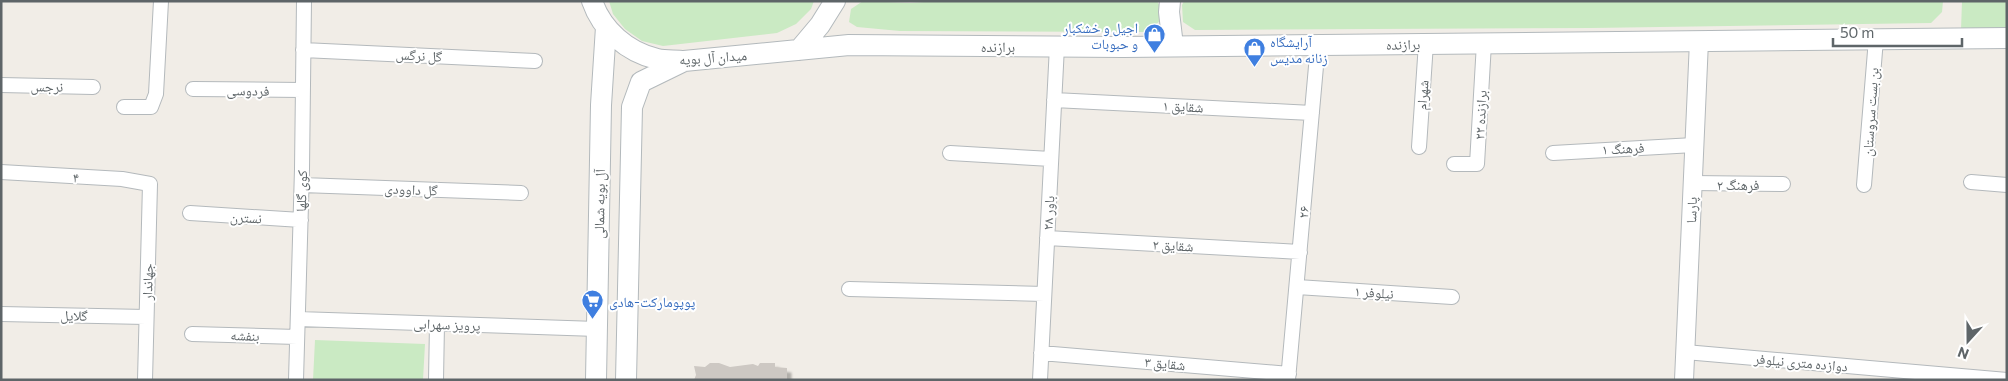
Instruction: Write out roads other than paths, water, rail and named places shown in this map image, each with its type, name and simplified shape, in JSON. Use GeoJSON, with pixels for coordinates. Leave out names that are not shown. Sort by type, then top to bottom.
{"type":"FeatureCollection","features":[{"type":"Feature","properties":{"kind":"main road","name":"میدان آل بویه"},"geometry":{"type":"LineString","coordinates":[[592,1],[606,28],[617,39],[642,54],[658,60],[684,61],[799,50]]}},
{"type":"Feature","properties":{"kind":"main road"},"geometry":{"type":"LineString","coordinates":[[799,50],[820,25],[835,1]]}},
{"type":"Feature","properties":{"kind":"main road"},"geometry":{"type":"LineString","coordinates":[[1170,1],[1169,12],[1173,46]]}},
{"type":"Feature","properties":{"kind":"main road","name":"آل بویه شمالی"},"geometry":{"type":"LineString","coordinates":[[596,380],[601,105],[606,28]]}},
{"type":"Feature","properties":{"kind":"main road","name":"برازنده"},"geometry":{"type":"LineString","coordinates":[[799,50],[849,45],[1173,46],[2007,38]]}},
{"type":"Feature","properties":{"kind":"main road"},"geometry":{"type":"LineString","coordinates":[[626,380],[632,107],[641,82],[684,61]]}},
{"type":"Feature","properties":{"kind":"street"},"geometry":{"type":"LineString","coordinates":[[124,107],[151,107],[156,94],[161,1]]}},
{"type":"Feature","properties":{"kind":"street","name":"کوی گلها"},"geometry":{"type":"LineString","coordinates":[[296,380],[302,185],[304,1]]}},
{"type":"Feature","properties":{"kind":"street","name":"بن بست سروستان"},"geometry":{"type":"LineString","coordinates":[[1864,186],[1876,39]]}},
{"type":"Feature","properties":{"kind":"street","name":"پارسا"},"geometry":{"type":"LineString","coordinates":[[1684,380],[1698,41]]}},
{"type":"Feature","properties":{"kind":"street","name":"شهرام"},"geometry":{"type":"LineString","coordinates":[[1419,147],[1426,43]]}},
{"type":"Feature","properties":{"kind":"street","name":"برازنده ۲۲"},"geometry":{"type":"LineString","coordinates":[[1454,164],[1477,164],[1484,43]]}},
{"type":"Feature","properties":{"kind":"street","name":"۲۶"},"geometry":{"type":"LineString","coordinates":[[1289,377],[1318,44]]}},
{"type":"Feature","properties":{"kind":"street","name":"باور ۲۸"},"geometry":{"type":"LineString","coordinates":[[1040,380],[1057,46]]}},
{"type":"Feature","properties":{"kind":"street","name":"گل نرگس"},"geometry":{"type":"LineString","coordinates":[[303,50],[535,61]]}},
{"type":"Feature","properties":{"kind":"street","name":"نرجس"},"geometry":{"type":"LineString","coordinates":[[1,85],[93,87]]}},
{"type":"Feature","properties":{"kind":"street","name":"فردوسی"},"geometry":{"type":"LineString","coordinates":[[193,89],[303,90]]}},
{"type":"Feature","properties":{"kind":"street","name":"شقایق ۱"},"geometry":{"type":"LineString","coordinates":[[1054,100],[1312,113]]}},
{"type":"Feature","properties":{"kind":"street","name":"فرهنگ ۱"},"geometry":{"type":"LineString","coordinates":[[1553,153],[1694,146]]}},
{"type":"Feature","properties":{"kind":"street"},"geometry":{"type":"LineString","coordinates":[[950,153],[1051,159]]}},
{"type":"Feature","properties":{"kind":"street","name":"۴"},"geometry":{"type":"LineString","coordinates":[[1,172],[122,179],[150,184]]}},
{"type":"Feature","properties":{"kind":"street"},"geometry":{"type":"LineString","coordinates":[[1971,182],[2007,185]]}},
{"type":"Feature","properties":{"kind":"street","name":"جهاندار"},"geometry":{"type":"LineString","coordinates":[[145,380],[150,184]]}},
{"type":"Feature","properties":{"kind":"street","name":"فرهنگ ۲"},"geometry":{"type":"LineString","coordinates":[[1692,184],[1783,184]]}},
{"type":"Feature","properties":{"kind":"street","name":"گل داوودی"},"geometry":{"type":"LineString","coordinates":[[302,185],[521,193]]}},
{"type":"Feature","properties":{"kind":"street","name":"نسترن"},"geometry":{"type":"LineString","coordinates":[[190,213],[301,220]]}},
{"type":"Feature","properties":{"kind":"street","name":"شقایق ۲"},"geometry":{"type":"LineString","coordinates":[[1047,238],[1300,252]]}},
{"type":"Feature","properties":{"kind":"street","name":"نیلوفر ۱"},"geometry":{"type":"LineString","coordinates":[[1296,287],[1452,297]]}},
{"type":"Feature","properties":{"kind":"street"},"geometry":{"type":"LineString","coordinates":[[849,289],[1044,294]]}},
{"type":"Feature","properties":{"kind":"street","name":"گلایل"},"geometry":{"type":"LineString","coordinates":[[1,314],[146,317]]}},
{"type":"Feature","properties":{"kind":"street","name":"پرویز سهرابی"},"geometry":{"type":"LineString","coordinates":[[298,319],[596,328]]}},
{"type":"Feature","properties":{"kind":"street"},"geometry":{"type":"LineString","coordinates":[[436,380],[438,324]]}},
{"type":"Feature","properties":{"kind":"street","name":"بنفشه"},"geometry":{"type":"LineString","coordinates":[[192,334],[297,337]]}},
{"type":"Feature","properties":{"kind":"street","name":"دوازده متری نیلوفر"},"geometry":{"type":"LineString","coordinates":[[1685,352],[2007,380]]}},
{"type":"Feature","properties":{"kind":"street","name":"شقایق ۳"},"geometry":{"type":"LineString","coordinates":[[1041,353],[1289,377]]}},
{"type":"Feature","properties":{"kind":"place","name":"اجیل و خشکبار و حبوبات"},"geometry":{"type":"Point","coordinates":[1154,54]}},
{"type":"Feature","properties":{"kind":"place","name":"آرایشگاه زنانه مدیس"},"geometry":{"type":"Point","coordinates":[1254,68]}},
{"type":"Feature","properties":{"kind":"place","name":"پوپومارکت-هادی"},"geometry":{"type":"Point","coordinates":[593,320]}}]}
